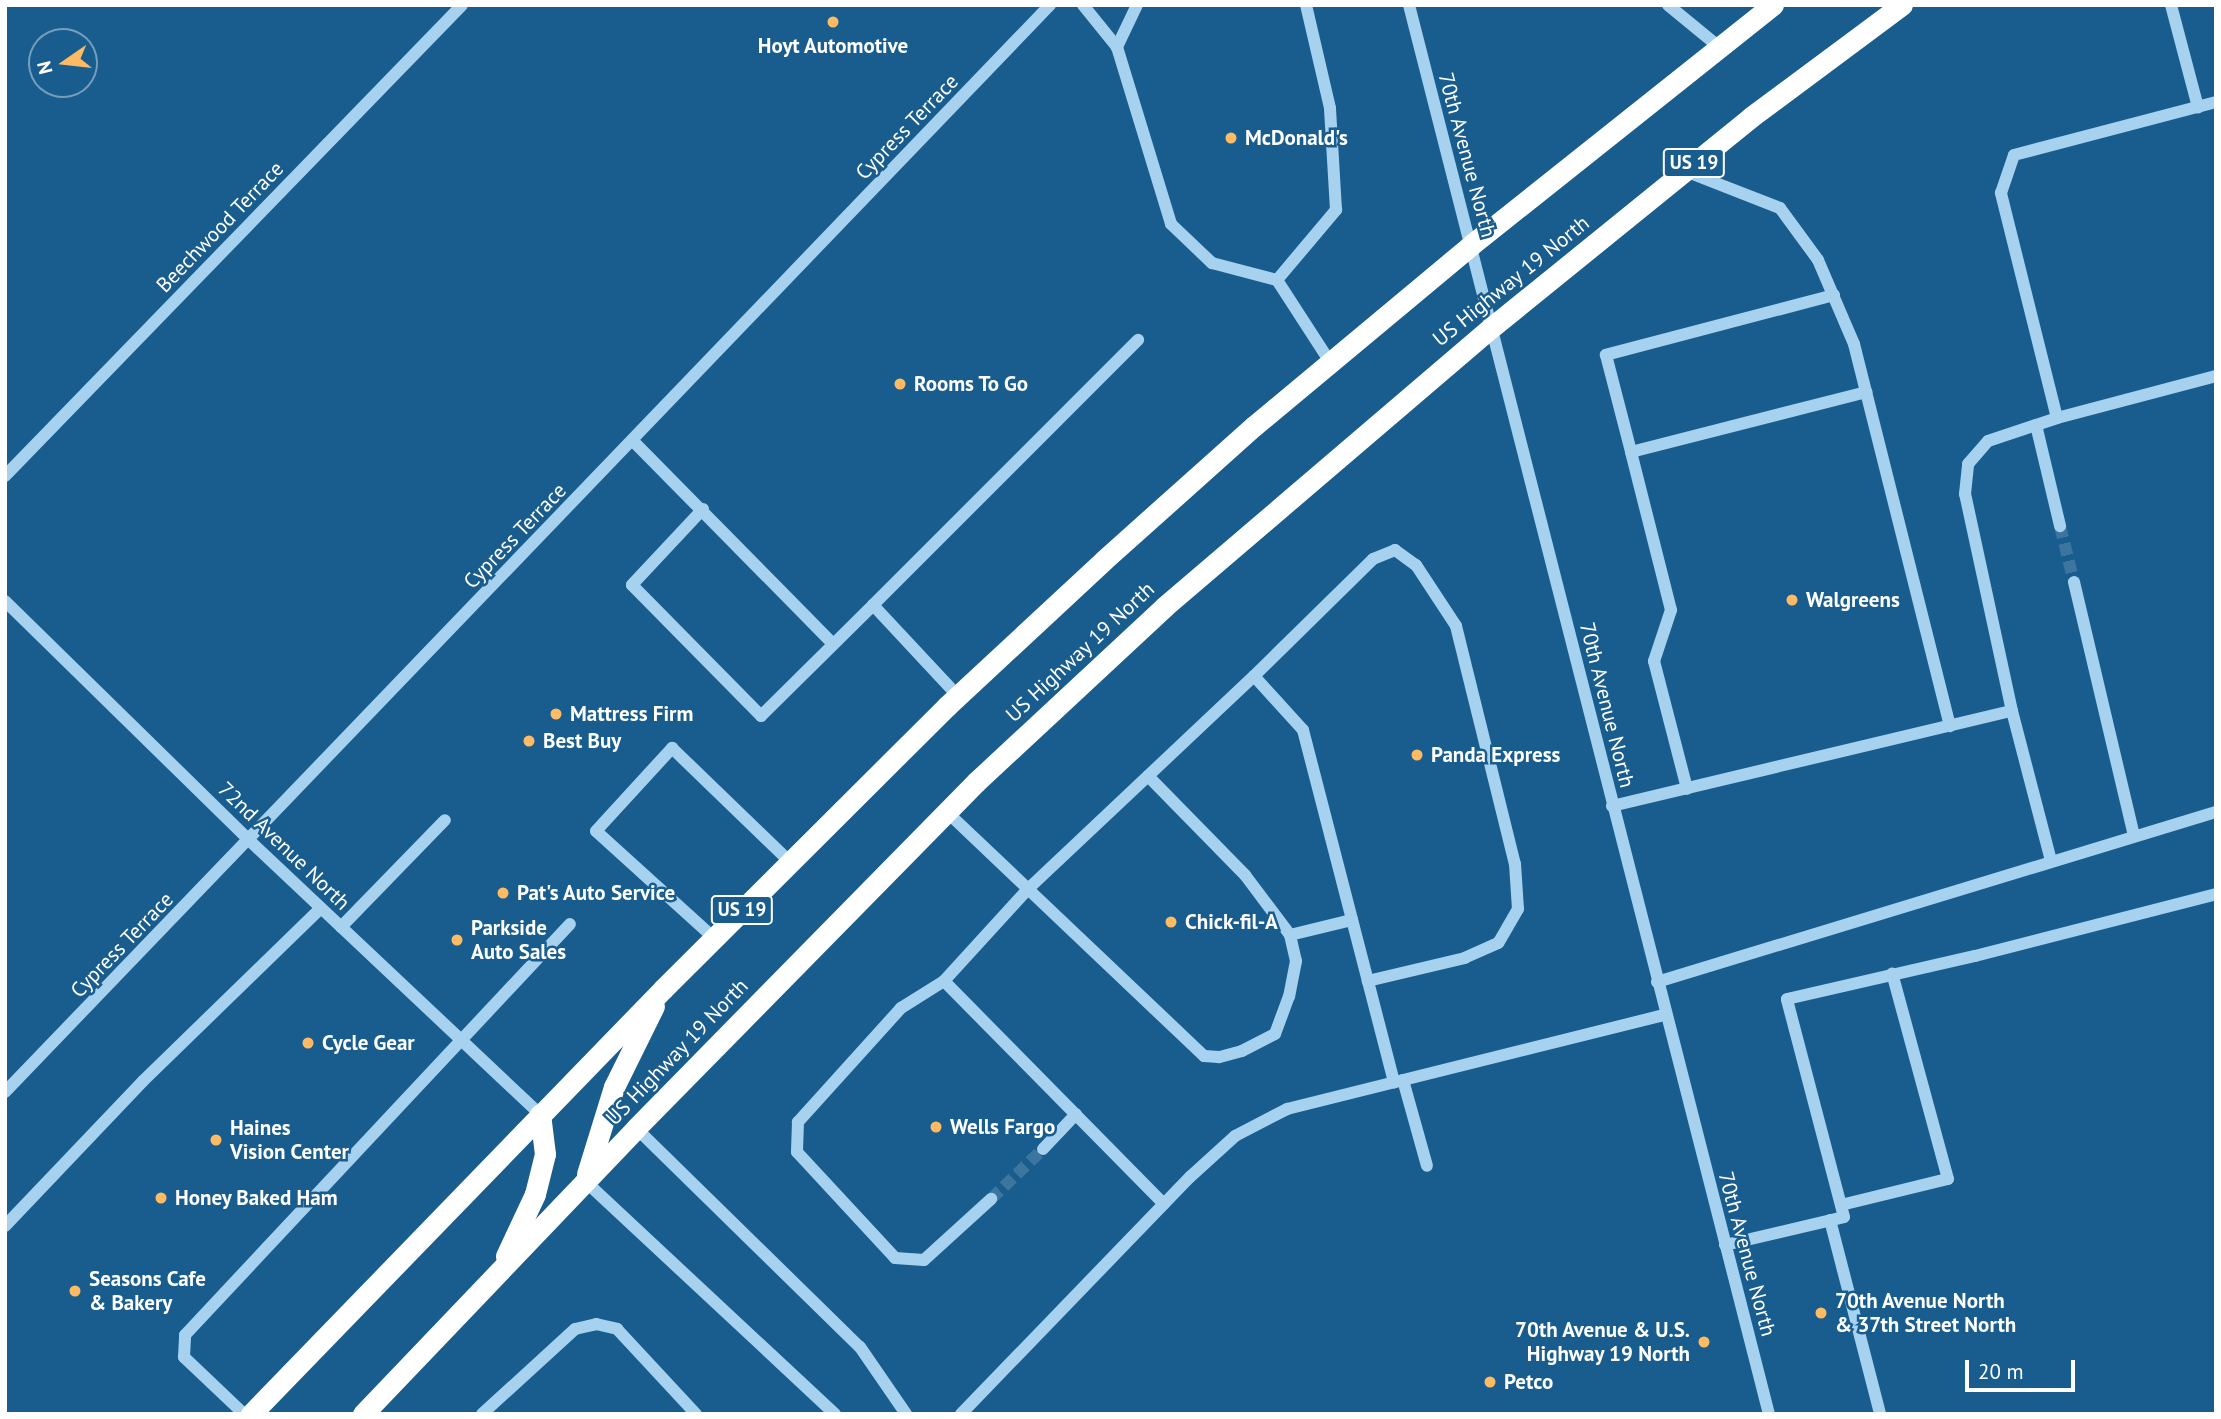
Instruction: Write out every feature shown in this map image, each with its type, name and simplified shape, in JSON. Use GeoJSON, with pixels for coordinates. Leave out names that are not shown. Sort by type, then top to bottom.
{"type":"FeatureCollection","features":[{"type":"Feature","properties":{"kind":"highway","name":"US 19"},"geometry":{"type":"LineString","coordinates":[[251,1414],[663,989],[958,696],[1104,560],[1331,362],[1471,245],[1718,46],[1773,5]]}},
{"type":"Feature","properties":{"kind":"highway","name":"US Highway 19 North"},"geometry":{"type":"LineString","coordinates":[[363,1414],[636,1128],[947,811],[1164,607],[1492,327],[1751,117],[1902,5]]}},
{"type":"Feature","properties":{"kind":"highway"},"geometry":{"type":"LineString","coordinates":[[585,1181],[614,1087],[663,989]]}},
{"type":"Feature","properties":{"kind":"highway"},"geometry":{"type":"LineString","coordinates":[[498,1274],[536,1194],[545,1154],[540,1114]]}},
{"type":"Feature","properties":{"kind":"street","name":"Beechwood Terrace"},"geometry":{"type":"LineString","coordinates":[[5,476],[462,5]]}},
{"type":"Feature","properties":{"kind":"street","name":"Cypress Terrace"},"geometry":{"type":"LineString","coordinates":[[5,1092],[250,841],[1050,5]]}},
{"type":"Feature","properties":{"kind":"street"},"geometry":{"type":"LineString","coordinates":[[1083,5],[1117,47],[1171,224],[1212,263],[1277,280],[1331,362]]}},
{"type":"Feature","properties":{"kind":"street"},"geometry":{"type":"LineString","coordinates":[[1117,47],[1137,5]]}},
{"type":"Feature","properties":{"kind":"street"},"geometry":{"type":"LineString","coordinates":[[1277,280],[1336,210],[1330,108],[1306,5]]}},
{"type":"Feature","properties":{"kind":"street","name":"70th Avenue North"},"geometry":{"type":"LineString","coordinates":[[1409,5],[1769,1414]]}},
{"type":"Feature","properties":{"kind":"street"},"geometry":{"type":"LineString","coordinates":[[1668,5],[1718,46]]}},
{"type":"Feature","properties":{"kind":"street"},"geometry":{"type":"LineString","coordinates":[[2171,5],[2197,107]]}},
{"type":"Feature","properties":{"kind":"street"},"geometry":{"type":"LineString","coordinates":[[2057,418],[2001,193],[2014,155],[2216,102]]}},
{"type":"Feature","properties":{"kind":"street"},"geometry":{"type":"LineString","coordinates":[[1685,171],[1780,208],[1818,260],[1854,344],[1950,726]]}},
{"type":"Feature","properties":{"kind":"street"},"geometry":{"type":"LineString","coordinates":[[1687,789],[1654,661],[1671,610],[1606,355],[1834,295]]}},
{"type":"Feature","properties":{"kind":"street"},"geometry":{"type":"LineString","coordinates":[[703,509],[632,585],[761,716],[1138,340]]}},
{"type":"Feature","properties":{"kind":"street"},"geometry":{"type":"LineString","coordinates":[[2050,861],[2012,711],[1965,494],[1968,464],[1988,442],[2057,418],[2216,376]]}},
{"type":"Feature","properties":{"kind":"street"},"geometry":{"type":"LineString","coordinates":[[1631,452],[1866,392]]}},
{"type":"Feature","properties":{"kind":"street"},"geometry":{"type":"LineString","coordinates":[[2036,425],[2060,526]]}},
{"type":"Feature","properties":{"kind":"street"},"geometry":{"type":"LineString","coordinates":[[633,441],[833,643]]}},
{"type":"Feature","properties":{"kind":"street"},"geometry":{"type":"LineString","coordinates":[[991,1199],[924,1261],[895,1258],[797,1152],[798,1122],[901,1008],[944,981],[1028,889],[1254,676],[1287,640],[1373,559],[1395,550],[1416,565],[1456,626],[1515,864],[1518,909],[1497,943],[1465,958],[1368,981]]}},
{"type":"Feature","properties":{"kind":"street"},"geometry":{"type":"LineString","coordinates":[[2074,582],[2134,836]]}},
{"type":"Feature","properties":{"kind":"street","name":"72nd Avenue North"},"geometry":{"type":"LineString","coordinates":[[5,601],[250,841],[540,1114]]}},
{"type":"Feature","properties":{"kind":"street"},"geometry":{"type":"LineString","coordinates":[[873,605],[958,696]]}},
{"type":"Feature","properties":{"kind":"street"},"geometry":{"type":"LineString","coordinates":[[1254,676],[1303,730],[1368,981],[1427,1166]]}},
{"type":"Feature","properties":{"kind":"street"},"geometry":{"type":"LineString","coordinates":[[1612,806],[2012,711]]}},
{"type":"Feature","properties":{"kind":"street"},"geometry":{"type":"LineString","coordinates":[[714,938],[596,831],[672,748],[790,862]]}},
{"type":"Feature","properties":{"kind":"street"},"geometry":{"type":"LineString","coordinates":[[947,811],[1204,1056],[1219,1057],[1242,1051],[1275,1034],[1289,996],[1296,961],[1290,935],[1245,876],[1148,776]]}},
{"type":"Feature","properties":{"kind":"street"},"geometry":{"type":"LineString","coordinates":[[1657,982],[2216,812]]}},
{"type":"Feature","properties":{"kind":"street"},"geometry":{"type":"LineString","coordinates":[[341,927],[445,820]]}},
{"type":"Feature","properties":{"kind":"street"},"geometry":{"type":"LineString","coordinates":[[1725,1245],[1844,1217],[1787,999],[1975,956],[2216,894]]}},
{"type":"Feature","properties":{"kind":"street"},"geometry":{"type":"LineString","coordinates":[[5,1226],[144,1081],[321,908]]}},
{"type":"Feature","properties":{"kind":"street"},"geometry":{"type":"LineString","coordinates":[[1290,935],[1352,920]]}},
{"type":"Feature","properties":{"kind":"street"},"geometry":{"type":"LineString","coordinates":[[244,1414],[184,1357],[185,1335],[460,1038],[570,924]]}},
{"type":"Feature","properties":{"kind":"street"},"geometry":{"type":"LineString","coordinates":[[1841,1205],[1948,1178],[1892,973]]}},
{"type":"Feature","properties":{"kind":"street"},"geometry":{"type":"LineString","coordinates":[[944,981],[1164,1204]]}},
{"type":"Feature","properties":{"kind":"street"},"geometry":{"type":"LineString","coordinates":[[961,1414],[1164,1204],[1235,1136],[1287,1109],[1665,1015]]}},
{"type":"Feature","properties":{"kind":"street"},"geometry":{"type":"LineString","coordinates":[[1043,1149],[1076,1114]]}},
{"type":"Feature","properties":{"kind":"street"},"geometry":{"type":"LineString","coordinates":[[636,1128],[860,1347],[906,1414]]}},
{"type":"Feature","properties":{"kind":"street"},"geometry":{"type":"LineString","coordinates":[[585,1181],[835,1414]]}},
{"type":"Feature","properties":{"kind":"street"},"geometry":{"type":"LineString","coordinates":[[1830,1220],[1880,1414]]}},
{"type":"Feature","properties":{"kind":"street"},"geometry":{"type":"LineString","coordinates":[[482,1414],[575,1329],[596,1324],[617,1329],[696,1414]]}},
{"type":"Feature","properties":{"kind":"tunnel"},"geometry":{"type":"LineString","coordinates":[[2060,526],[2074,582]]}},
{"type":"Feature","properties":{"kind":"tunnel"},"geometry":{"type":"LineString","coordinates":[[991,1199],[1043,1149]]}},
{"type":"Feature","properties":{"kind":"place","name":"Hoyt Automotive"},"geometry":{"type":"Point","coordinates":[833,22]}},
{"type":"Feature","properties":{"kind":"place","name":"McDonald's"},"geometry":{"type":"Point","coordinates":[1231,138]}},
{"type":"Feature","properties":{"kind":"place","name":"Rooms To Go"},"geometry":{"type":"Point","coordinates":[900,384]}},
{"type":"Feature","properties":{"kind":"place","name":"Walgreens"},"geometry":{"type":"Point","coordinates":[1792,600]}},
{"type":"Feature","properties":{"kind":"place","name":"Mattress Firm"},"geometry":{"type":"Point","coordinates":[556,714]}},
{"type":"Feature","properties":{"kind":"place","name":"Best Buy"},"geometry":{"type":"Point","coordinates":[529,741]}},
{"type":"Feature","properties":{"kind":"place","name":"Panda Express"},"geometry":{"type":"Point","coordinates":[1417,755]}},
{"type":"Feature","properties":{"kind":"place","name":"Pat's Auto Service"},"geometry":{"type":"Point","coordinates":[503,893]}},
{"type":"Feature","properties":{"kind":"place","name":"Chick-fil-A"},"geometry":{"type":"Point","coordinates":[1171,922]}},
{"type":"Feature","properties":{"kind":"place","name":"Parkside Auto Sales"},"geometry":{"type":"Point","coordinates":[457,940]}},
{"type":"Feature","properties":{"kind":"place","name":"Cycle Gear"},"geometry":{"type":"Point","coordinates":[308,1043]}},
{"type":"Feature","properties":{"kind":"place","name":"Wells Fargo"},"geometry":{"type":"Point","coordinates":[936,1127]}},
{"type":"Feature","properties":{"kind":"place","name":"Haines Vision Center"},"geometry":{"type":"Point","coordinates":[216,1140]}},
{"type":"Feature","properties":{"kind":"place","name":"Honey Baked Ham"},"geometry":{"type":"Point","coordinates":[161,1198]}},
{"type":"Feature","properties":{"kind":"place","name":"Seasons Cafe & Bakery"},"geometry":{"type":"Point","coordinates":[75,1291]}},
{"type":"Feature","properties":{"kind":"place","name":"70th Avenue North & 37th Street North"},"geometry":{"type":"Point","coordinates":[1821,1313]}},
{"type":"Feature","properties":{"kind":"place","name":"70th Avenue & U.S. Highway 19 North"},"geometry":{"type":"Point","coordinates":[1704,1342]}},
{"type":"Feature","properties":{"kind":"place","name":"Petco"},"geometry":{"type":"Point","coordinates":[1490,1382]}}]}
